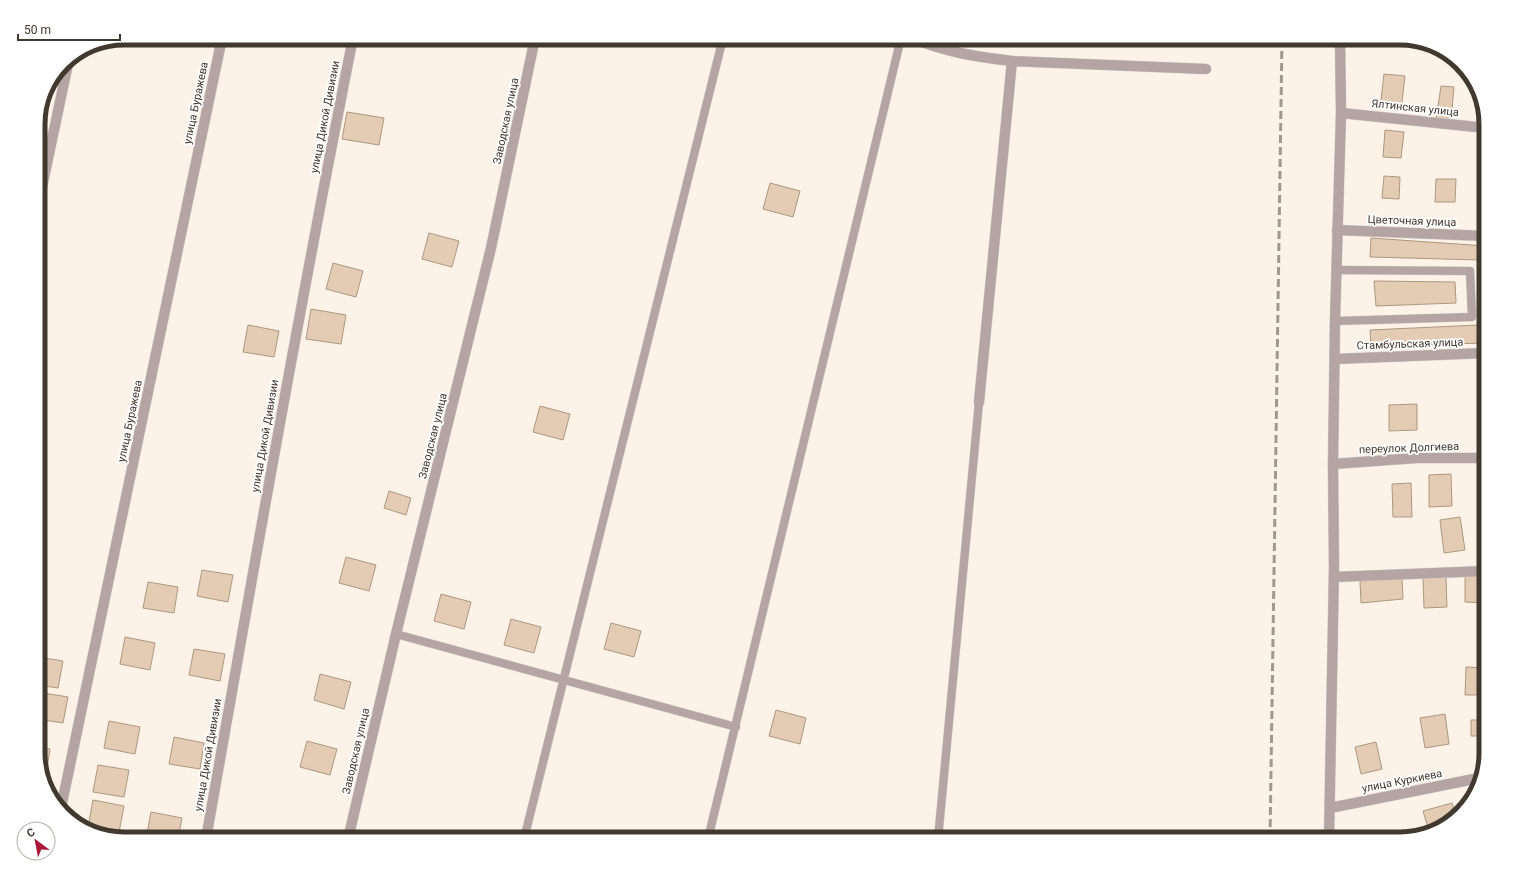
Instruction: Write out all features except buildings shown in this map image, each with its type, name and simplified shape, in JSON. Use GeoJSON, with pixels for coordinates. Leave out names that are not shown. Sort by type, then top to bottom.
{"type":"FeatureCollection","features":[{"type":"Feature","properties":{"kind":"street","name":"улица Буражева"},"geometry":{"type":"LineString","coordinates":[[62,802],[221,45]]}},
{"type":"Feature","properties":{"kind":"street","name":"улица Дикой Дивизии"},"geometry":{"type":"LineString","coordinates":[[207,832],[292,354],[352,45]]}},
{"type":"Feature","properties":{"kind":"street","name":"Заводская улица"},"geometry":{"type":"LineString","coordinates":[[350,832],[396,634],[491,248],[534,45]]}},
{"type":"Feature","properties":{"kind":"street"},"geometry":{"type":"LineString","coordinates":[[929,45],[981,57],[1012,61],[1206,69]]}},
{"type":"Feature","properties":{"kind":"street"},"geometry":{"type":"LineString","coordinates":[[1329,832],[1334,578],[1333,464],[1335,321],[1341,113],[1340,45]]}},
{"type":"Feature","properties":{"kind":"street"},"geometry":{"type":"LineString","coordinates":[[979,402],[1012,61]]}},
{"type":"Feature","properties":{"kind":"street"},"geometry":{"type":"LineString","coordinates":[[45,173],[67,70]]}},
{"type":"Feature","properties":{"kind":"street","name":"Ялтинская улица"},"geometry":{"type":"LineString","coordinates":[[1341,113],[1479,127]]}},
{"type":"Feature","properties":{"kind":"street","name":"Цветочная улица"},"geometry":{"type":"LineString","coordinates":[[1337,230],[1479,236]]}},
{"type":"Feature","properties":{"kind":"street","name":"Стамбульская улица"},"geometry":{"type":"LineString","coordinates":[[1335,359],[1479,353]]}},
{"type":"Feature","properties":{"kind":"street","name":"переулок Долгиева"},"geometry":{"type":"LineString","coordinates":[[1333,464],[1417,458],[1479,458]]}},
{"type":"Feature","properties":{"kind":"street"},"geometry":{"type":"LineString","coordinates":[[1334,578],[1479,571]]}},
{"type":"Feature","properties":{"kind":"street","name":"улица Куркиева"},"geometry":{"type":"LineString","coordinates":[[1330,808],[1474,779]]}},
{"type":"Feature","properties":{"kind":"lane"},"geometry":{"type":"LineString","coordinates":[[526,832],[721,45]]}},
{"type":"Feature","properties":{"kind":"lane"},"geometry":{"type":"LineString","coordinates":[[710,832],[899,45]]}},
{"type":"Feature","properties":{"kind":"lane"},"geometry":{"type":"LineString","coordinates":[[1335,321],[1472,317],[1470,271],[1336,270]]}},
{"type":"Feature","properties":{"kind":"lane"},"geometry":{"type":"LineString","coordinates":[[939,832],[979,402]]}},
{"type":"Feature","properties":{"kind":"lane"},"geometry":{"type":"LineString","coordinates":[[396,634],[736,727]]}},
{"type":"Feature","properties":{"kind":"railway"},"geometry":{"type":"LineString","coordinates":[[1270,832],[1282,45]]}}]}
